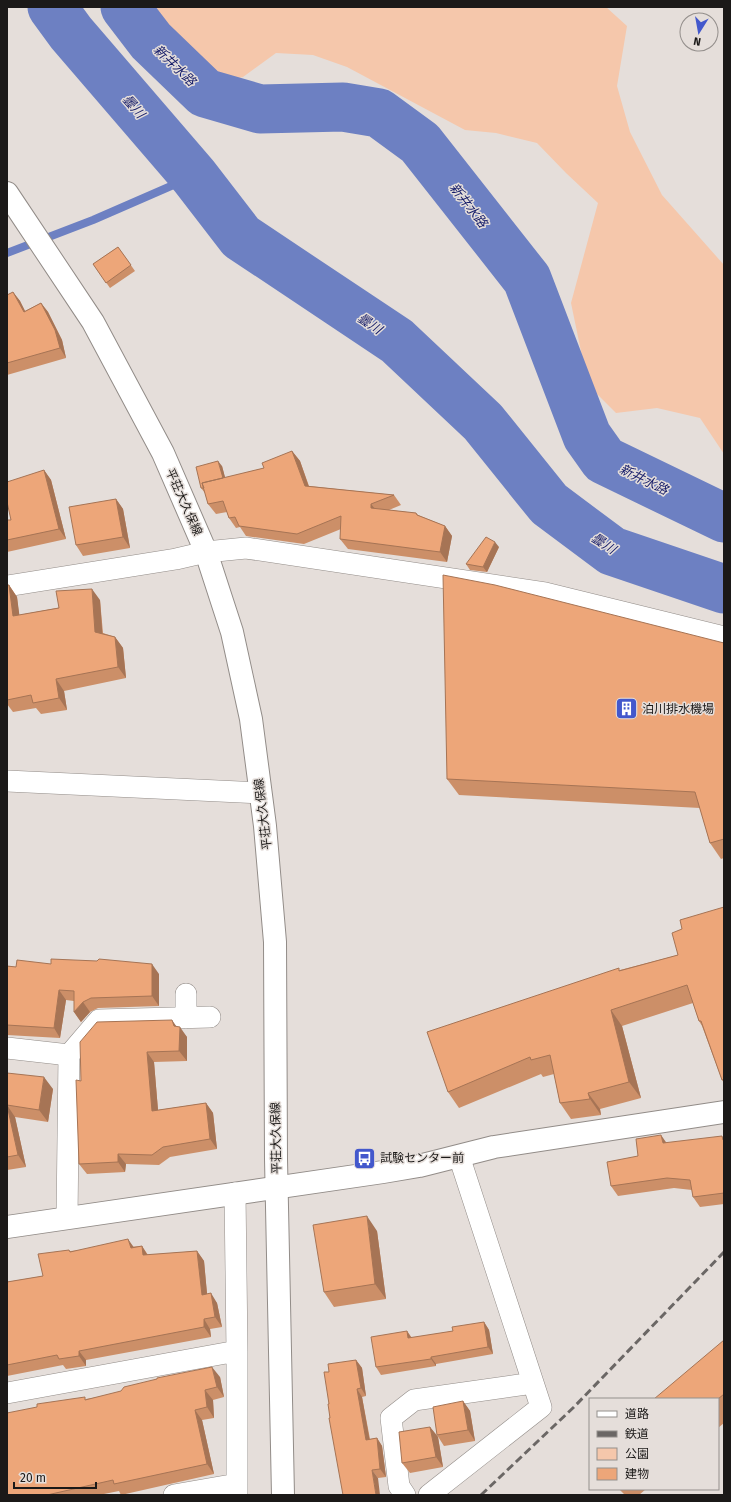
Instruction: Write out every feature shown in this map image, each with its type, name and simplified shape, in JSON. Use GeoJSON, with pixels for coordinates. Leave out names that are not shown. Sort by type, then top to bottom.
{"type":"FeatureCollection","features":[{"type":"Feature","properties":{"kind":"main road","name":"平荘大久保線"},"geometry":{"type":"LineString","coordinates":[[7,193],[93,322],[163,453],[206,552],[232,632],[250,719],[265,826],[275,942],[276,1187],[283,1495]]}},
{"type":"Feature","properties":{"kind":"main road"},"geometry":{"type":"LineString","coordinates":[[7,1227],[419,1166],[494,1147],[724,1112]]}},
{"type":"Feature","properties":{"kind":"street"},"geometry":{"type":"LineString","coordinates":[[7,586],[176,559],[206,552],[246,548],[545,593],[724,637]]}},
{"type":"Feature","properties":{"kind":"street"},"geometry":{"type":"LineString","coordinates":[[7,780],[260,793]]}},
{"type":"Feature","properties":{"kind":"street"},"geometry":{"type":"LineString","coordinates":[[186,994],[186,1018]]}},
{"type":"Feature","properties":{"kind":"street"},"geometry":{"type":"LineString","coordinates":[[68,1218],[69,1055],[99,1020],[210,1017]]}},
{"type":"Feature","properties":{"kind":"street"},"geometry":{"type":"LineString","coordinates":[[7,1048],[69,1055]]}},
{"type":"Feature","properties":{"kind":"street"},"geometry":{"type":"LineString","coordinates":[[430,1495],[541,1407],[460,1156]]}},
{"type":"Feature","properties":{"kind":"street"},"geometry":{"type":"LineString","coordinates":[[174,1495],[237,1489],[235,1193]]}},
{"type":"Feature","properties":{"kind":"street"},"geometry":{"type":"LineString","coordinates":[[7,1393],[237,1351]]}},
{"type":"Feature","properties":{"kind":"street"},"geometry":{"type":"LineString","coordinates":[[405,1495],[399,1486],[391,1418],[414,1400],[533,1383]]}},
{"type":"Feature","properties":{"kind":"green space"},"geometry":{"type":"Polygon","coordinates":[[[140,7],[606,7],[627,26],[617,86],[630,132],[662,195],[724,265],[724,454],[700,418],[657,408],[616,413],[588,385],[571,303],[598,203],[537,143],[496,133],[465,130],[347,67],[313,55],[276,53],[243,77],[216,83],[166,45],[140,7]]]}},
{"type":"Feature","properties":{"kind":"building"},"geometry":{"type":"Polygon","coordinates":[[[118,247],[131,265],[106,283],[93,264],[118,247]]]}},
{"type":"Feature","properties":{"kind":"building"},"geometry":{"type":"Polygon","coordinates":[[[13,292],[24,312],[41,303],[55,330],[60,348],[7,363],[7,295],[13,292]]]}},
{"type":"Feature","properties":{"kind":"building"},"geometry":{"type":"Polygon","coordinates":[[[292,451],[305,486],[394,495],[371,504],[371,508],[416,513],[417,515],[445,526],[440,552],[340,539],[341,516],[297,534],[239,526],[235,517],[229,518],[223,501],[208,504],[202,483],[264,468],[262,463],[292,451]]]}},
{"type":"Feature","properties":{"kind":"building"},"geometry":{"type":"Polygon","coordinates":[[[218,461],[223,478],[202,483],[204,488],[201,488],[196,467],[218,461]]]}},
{"type":"Feature","properties":{"kind":"building"},"geometry":{"type":"Polygon","coordinates":[[[44,470],[59,529],[7,540],[7,520],[11,520],[7,502],[7,482],[44,470]]]}},
{"type":"Feature","properties":{"kind":"building"},"geometry":{"type":"Polygon","coordinates":[[[116,499],[123,537],[76,545],[69,507],[116,499]]]}},
{"type":"Feature","properties":{"kind":"building"},"geometry":{"type":"Polygon","coordinates":[[[486,537],[495,542],[483,567],[466,564],[486,537]]]}},
{"type":"Feature","properties":{"kind":"building"},"geometry":{"type":"Polygon","coordinates":[[[443,575],[495,585],[724,643],[724,839],[710,843],[695,792],[447,779],[443,575]]]}},
{"type":"Feature","properties":{"kind":"building"},"geometry":{"type":"Polygon","coordinates":[[[7,585],[9,585],[13,616],[59,608],[56,591],[92,589],[95,632],[115,637],[118,667],[56,679],[59,698],[33,703],[31,695],[7,700],[7,585]]]}},
{"type":"Feature","properties":{"kind":"building"},"geometry":{"type":"Polygon","coordinates":[[[724,907],[724,1079],[722,1080],[687,985],[611,1010],[629,1082],[588,1093],[590,1099],[560,1103],[550,1055],[531,1060],[530,1057],[448,1092],[427,1032],[619,968],[619,971],[678,955],[672,933],[682,929],[680,920],[724,907]]]}},
{"type":"Feature","properties":{"kind":"building"},"geometry":{"type":"Polygon","coordinates":[[[51,959],[97,961],[99,959],[152,964],[152,996],[91,998],[83,1002],[74,1012],[74,991],[59,990],[54,1028],[7,1025],[7,966],[16,967],[17,960],[51,964],[51,959]]]}},
{"type":"Feature","properties":{"kind":"building"},"geometry":{"type":"Polygon","coordinates":[[[172,1020],[174,1026],[180,1027],[179,1051],[147,1052],[152,1111],[206,1103],[210,1139],[163,1147],[152,1155],[118,1154],[118,1162],[79,1164],[76,1080],[81,1081],[80,1042],[97,1022],[172,1020]]]}},
{"type":"Feature","properties":{"kind":"building"},"geometry":{"type":"Polygon","coordinates":[[[7,1073],[44,1077],[39,1110],[7,1105],[7,1073]]]}},
{"type":"Feature","properties":{"kind":"building"},"geometry":{"type":"Polygon","coordinates":[[[7,1105],[18,1155],[7,1157],[7,1105]]]}},
{"type":"Feature","properties":{"kind":"building"},"geometry":{"type":"Polygon","coordinates":[[[661,1135],[663,1143],[722,1136],[724,1140],[724,1193],[693,1197],[690,1180],[667,1178],[611,1186],[607,1162],[638,1156],[636,1139],[661,1135]]]}},
{"type":"Feature","properties":{"kind":"building"},"geometry":{"type":"Polygon","coordinates":[[[367,1216],[375,1284],[324,1292],[313,1225],[367,1216]]]}},
{"type":"Feature","properties":{"kind":"building"},"geometry":{"type":"Polygon","coordinates":[[[128,1239],[131,1248],[142,1246],[143,1255],[197,1251],[202,1295],[211,1293],[215,1317],[204,1319],[204,1327],[79,1351],[79,1356],[59,1359],[57,1355],[7,1365],[7,1282],[43,1276],[38,1254],[69,1250],[70,1252],[128,1239]]]}},
{"type":"Feature","properties":{"kind":"building"},"geometry":{"type":"Polygon","coordinates":[[[484,1322],[488,1347],[431,1357],[431,1359],[376,1367],[371,1337],[407,1331],[408,1338],[453,1331],[452,1327],[484,1322]]]}},
{"type":"Feature","properties":{"kind":"building"},"geometry":{"type":"Polygon","coordinates":[[[724,1340],[724,1394],[719,1398],[655,1398],[724,1340]]]}},
{"type":"Feature","properties":{"kind":"building"},"geometry":{"type":"Polygon","coordinates":[[[356,1360],[361,1388],[357,1389],[366,1440],[377,1438],[380,1469],[372,1470],[376,1495],[343,1495],[329,1418],[329,1404],[324,1372],[329,1372],[328,1364],[356,1360]]]}},
{"type":"Feature","properties":{"kind":"building"},"geometry":{"type":"Polygon","coordinates":[[[212,1367],[217,1387],[205,1390],[207,1407],[195,1410],[207,1464],[114,1484],[113,1480],[47,1495],[7,1495],[7,1413],[37,1407],[37,1404],[85,1397],[85,1400],[121,1391],[124,1387],[157,1378],[212,1367]]]}},
{"type":"Feature","properties":{"kind":"building"},"geometry":{"type":"Polygon","coordinates":[[[463,1401],[468,1430],[437,1435],[433,1407],[463,1401]]]}},
{"type":"Feature","properties":{"kind":"building"},"geometry":{"type":"Polygon","coordinates":[[[430,1427],[436,1457],[402,1463],[399,1432],[430,1427]]]}},
{"type":"Feature","properties":{"kind":"waterway","name":"曇川"},"geometry":{"type":"LineString","coordinates":[[52,7],[71,33],[194,176],[241,237],[397,341],[483,422],[549,504],[612,551],[724,589]]}},
{"type":"Feature","properties":{"kind":"waterway","name":"新井水路"},"geometry":{"type":"LineString","coordinates":[[125,7],[151,41],[205,93],[260,109],[343,107],[379,113],[420,143],[527,279],[587,436],[604,460],[724,518]]}},
{"type":"Feature","properties":{"kind":"waterway"},"geometry":{"type":"LineString","coordinates":[[7,253],[93,220],[194,176]]}},
{"type":"Feature","properties":{"kind":"railway"},"geometry":{"type":"LineString","coordinates":[[481,1495],[574,1407],[724,1252]]}},
{"type":"Feature","properties":{"kind":"place","name":"泊川排水機場"},"geometry":{"type":"Point","coordinates":[626,709]}},
{"type":"Feature","properties":{"kind":"place","name":"試験センター前"},"geometry":{"type":"Point","coordinates":[365,1158]}}]}
